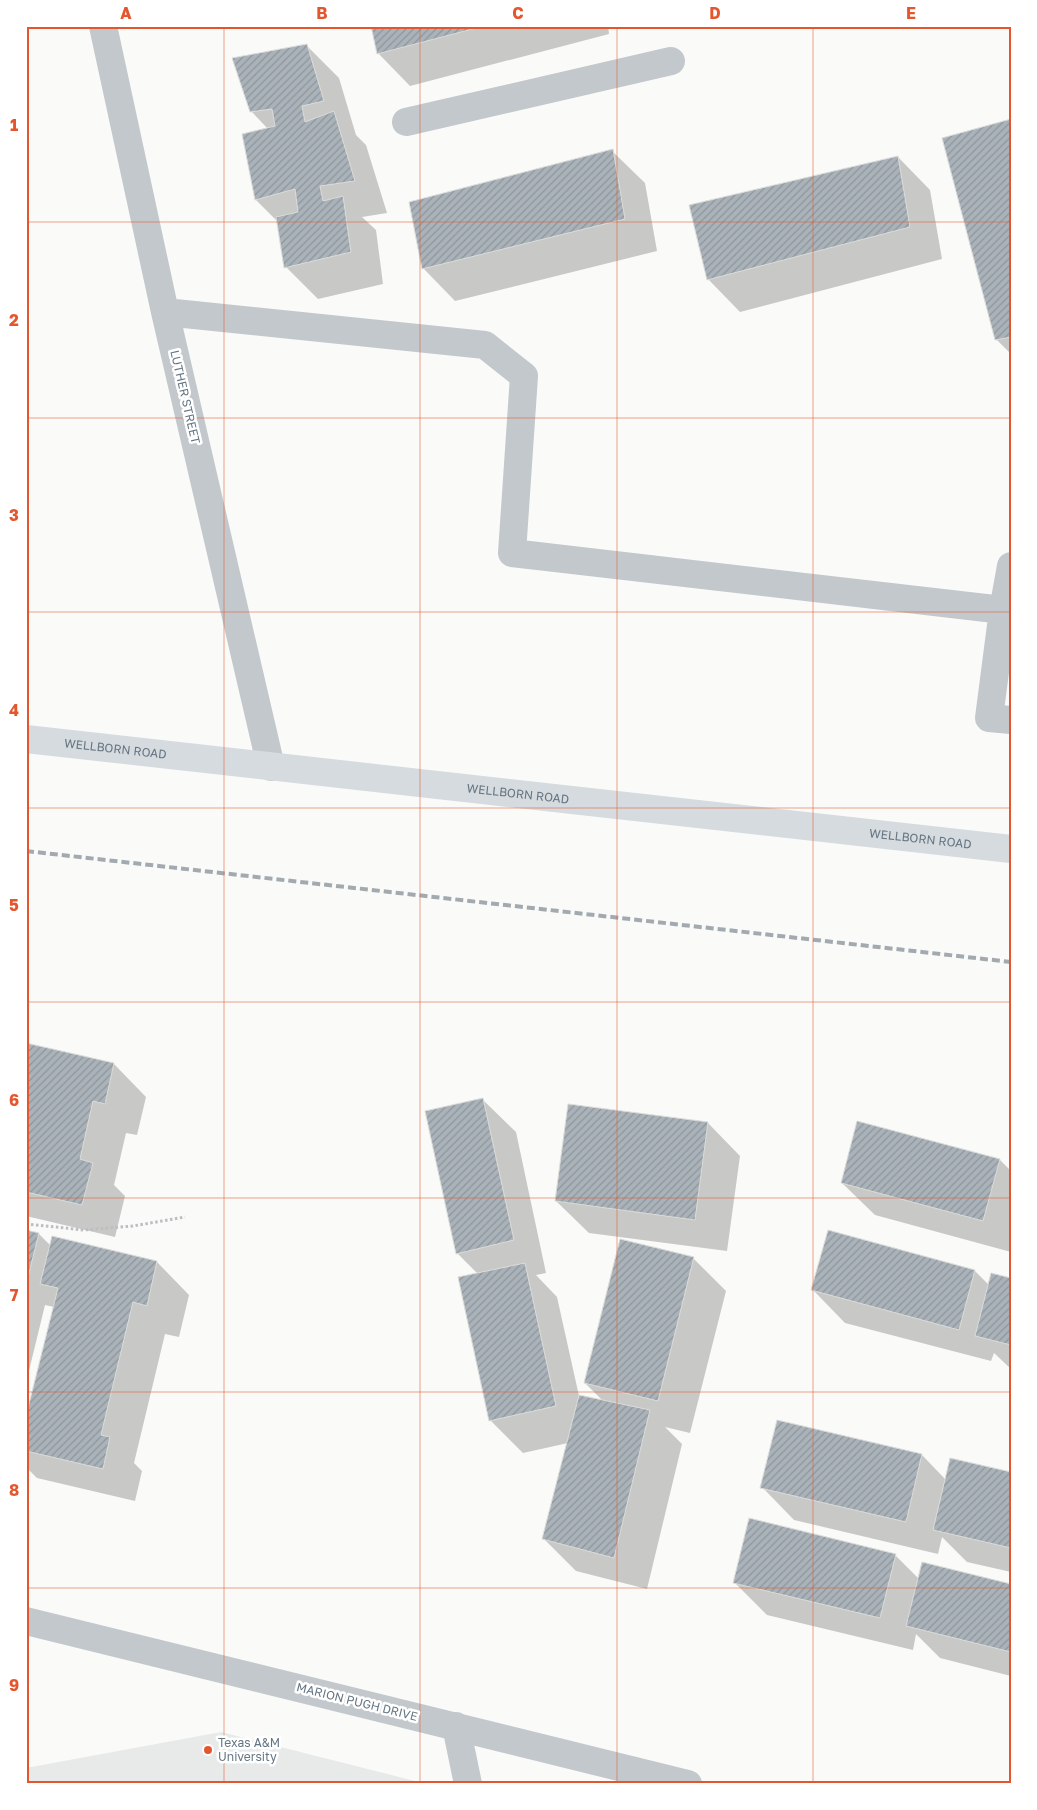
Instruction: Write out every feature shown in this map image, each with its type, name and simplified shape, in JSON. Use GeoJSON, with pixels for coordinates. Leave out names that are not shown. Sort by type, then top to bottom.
{"type":"FeatureCollection","features":[{"type":"Feature","properties":{"kind":"main road","name":"WELLBORN ROAD"},"geometry":{"type":"LineString","coordinates":[[26,739],[1011,849]]}},
{"type":"Feature","properties":{"kind":"street","name":"LUTHER STREET"},"geometry":{"type":"LineString","coordinates":[[104,26],[165,312],[271,767]]}},
{"type":"Feature","properties":{"kind":"street"},"geometry":{"type":"LineString","coordinates":[[406,122],[672,61]]}},
{"type":"Feature","properties":{"kind":"street"},"geometry":{"type":"LineString","coordinates":[[165,312],[485,345],[524,376],[512,553],[1003,610]]}},
{"type":"Feature","properties":{"kind":"street"},"geometry":{"type":"LineString","coordinates":[[1011,566],[1003,610],[1004,647],[989,718],[1011,720]]}},
{"type":"Feature","properties":{"kind":"street","name":"MARION PUGH DRIVE"},"geometry":{"type":"LineString","coordinates":[[26,1621],[688,1784]]}},
{"type":"Feature","properties":{"kind":"street"},"geometry":{"type":"LineString","coordinates":[[456,1726],[468,1784]]}},
{"type":"Feature","properties":{"kind":"path"},"geometry":{"type":"LineString","coordinates":[[26,1224],[84,1230],[132,1226],[185,1217]]}},
{"type":"Feature","properties":{"kind":"shaded area","name":"Texas A&M University"},"geometry":{"type":"Polygon","coordinates":[[[221,1732],[427,1784],[26,1784],[26,1768],[221,1732]]]}},
{"type":"Feature","properties":{"kind":"building"},"geometry":{"type":"Polygon","coordinates":[[[371,26],[484,26],[377,54],[371,26]]]}},
{"type":"Feature","properties":{"kind":"building"},"geometry":{"type":"Polygon","coordinates":[[[307,44],[324,101],[302,106],[305,122],[334,111],[355,181],[320,186],[323,201],[343,196],[351,252],[284,268],[276,217],[298,212],[295,189],[255,200],[242,134],[275,126],[272,109],[250,112],[232,58],[307,44]]]}},
{"type":"Feature","properties":{"kind":"building"},"geometry":{"type":"Polygon","coordinates":[[[1011,119],[1011,337],[995,340],[942,138],[1011,119]]]}},
{"type":"Feature","properties":{"kind":"building"},"geometry":{"type":"Polygon","coordinates":[[[613,149],[625,219],[422,269],[409,202],[613,149]]]}},
{"type":"Feature","properties":{"kind":"building"},"geometry":{"type":"Polygon","coordinates":[[[898,156],[910,227],[707,280],[689,205],[898,156]]]}},
{"type":"Feature","properties":{"kind":"building"},"geometry":{"type":"Polygon","coordinates":[[[26,1043],[114,1063],[105,1104],[93,1101],[80,1159],[93,1163],[82,1205],[26,1192],[26,1043]]]}},
{"type":"Feature","properties":{"kind":"building"},"geometry":{"type":"Polygon","coordinates":[[[483,1098],[514,1240],[456,1254],[425,1111],[483,1098]]]}},
{"type":"Feature","properties":{"kind":"building"},"geometry":{"type":"Polygon","coordinates":[[[568,1104],[708,1122],[695,1220],[555,1201],[568,1104]]]}},
{"type":"Feature","properties":{"kind":"building"},"geometry":{"type":"Polygon","coordinates":[[[857,1121],[1000,1159],[983,1221],[841,1183],[857,1121]]]}},
{"type":"Feature","properties":{"kind":"building"},"geometry":{"type":"Polygon","coordinates":[[[26,1230],[39,1233],[28,1277],[26,1276],[26,1230]]]}},
{"type":"Feature","properties":{"kind":"building"},"geometry":{"type":"Polygon","coordinates":[[[828,1230],[975,1270],[959,1330],[811,1290],[828,1230]]]}},
{"type":"Feature","properties":{"kind":"building"},"geometry":{"type":"Polygon","coordinates":[[[52,1236],[157,1261],[147,1306],[133,1302],[101,1435],[110,1437],[103,1469],[26,1451],[26,1407],[28,1408],[58,1288],[40,1284],[52,1236]]]}},
{"type":"Feature","properties":{"kind":"building"},"geometry":{"type":"Polygon","coordinates":[[[620,1239],[694,1257],[658,1401],[584,1383],[620,1239]]]}},
{"type":"Feature","properties":{"kind":"building"},"geometry":{"type":"Polygon","coordinates":[[[525,1263],[556,1406],[489,1421],[458,1277],[525,1263]]]}},
{"type":"Feature","properties":{"kind":"building"},"geometry":{"type":"Polygon","coordinates":[[[991,1273],[1011,1278],[1011,1345],[975,1336],[991,1273]]]}},
{"type":"Feature","properties":{"kind":"building"},"geometry":{"type":"Polygon","coordinates":[[[579,1395],[650,1410],[614,1558],[542,1539],[579,1395]]]}},
{"type":"Feature","properties":{"kind":"building"},"geometry":{"type":"Polygon","coordinates":[[[777,1420],[922,1454],[906,1522],[760,1488],[777,1420]]]}},
{"type":"Feature","properties":{"kind":"building"},"geometry":{"type":"Polygon","coordinates":[[[950,1458],[1011,1472],[1011,1548],[933,1530],[950,1458]]]}},
{"type":"Feature","properties":{"kind":"building"},"geometry":{"type":"Polygon","coordinates":[[[749,1518],[896,1554],[880,1618],[733,1583],[749,1518]]]}},
{"type":"Feature","properties":{"kind":"building"},"geometry":{"type":"Polygon","coordinates":[[[922,1562],[1011,1584],[1011,1652],[906,1626],[922,1562]]]}},
{"type":"Feature","properties":{"kind":"railway"},"geometry":{"type":"LineString","coordinates":[[26,851],[1011,962]]}},
{"type":"Feature","properties":{"kind":"place","name":"Texas A&M University"},"geometry":{"type":"Point","coordinates":[208,1750]}}]}
